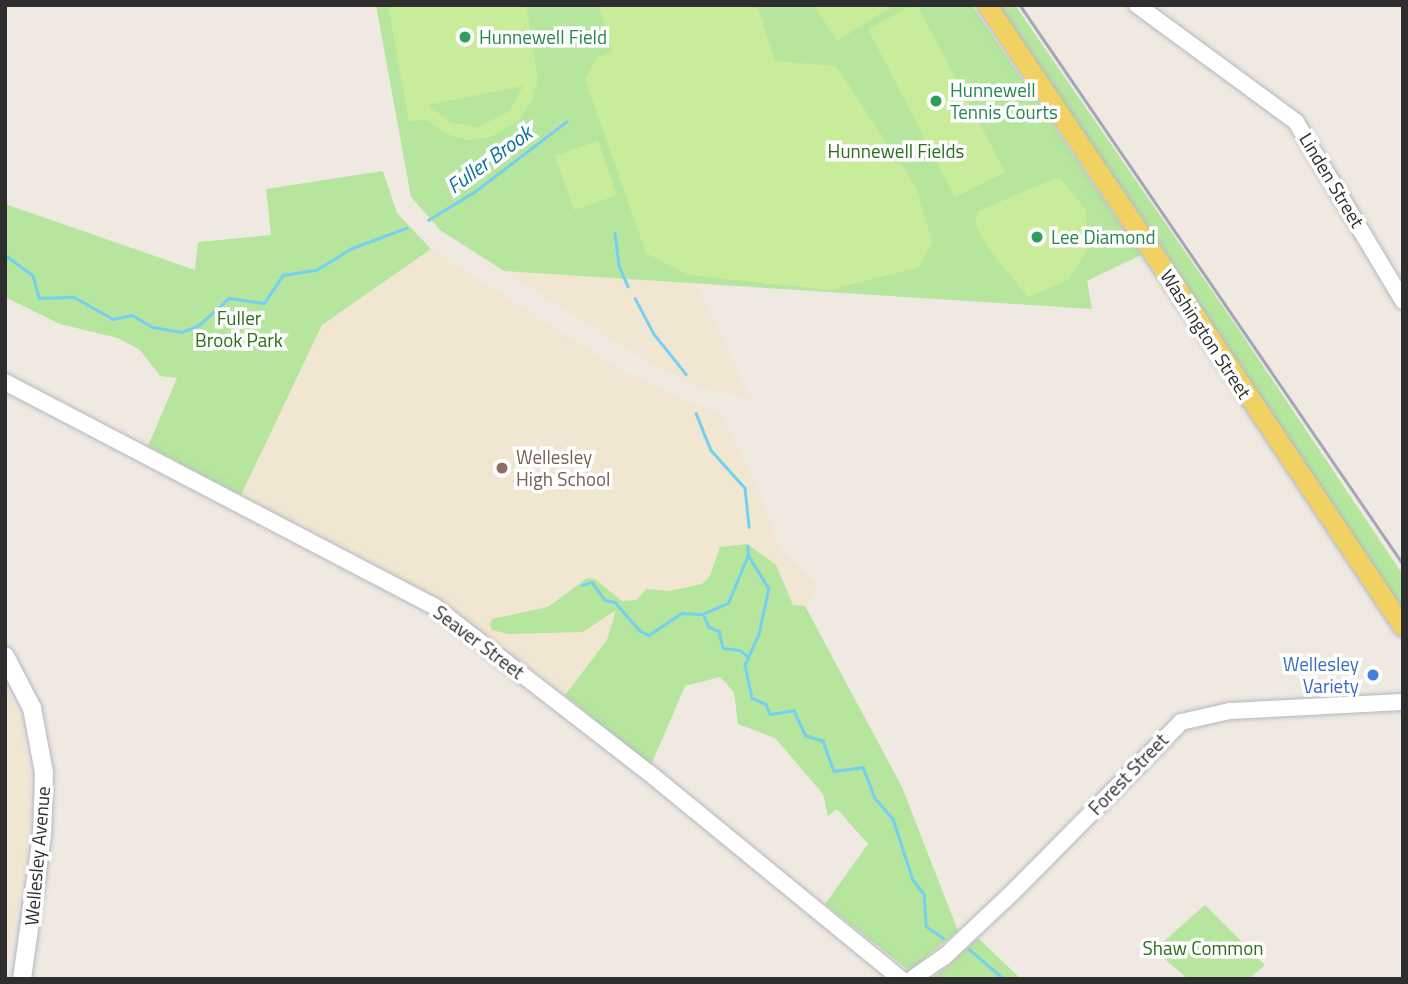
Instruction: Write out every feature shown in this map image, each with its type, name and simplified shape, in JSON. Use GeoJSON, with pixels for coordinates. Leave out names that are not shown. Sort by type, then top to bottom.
{"type":"FeatureCollection","features":[{"type":"Feature","properties":{"kind":"main road","name":"Washington Street"},"geometry":{"type":"LineString","coordinates":[[987,5],[1403,627]]}},
{"type":"Feature","properties":{"kind":"main road","name":"Wellesley Avenue"},"geometry":{"type":"LineString","coordinates":[[5,656],[32,708],[44,773],[44,819],[22,979]]}},
{"type":"Feature","properties":{"kind":"street","name":"Linden Street"},"geometry":{"type":"LineString","coordinates":[[1137,5],[1296,122],[1403,301]]}},
{"type":"Feature","properties":{"kind":"street","name":"Seaver Street"},"geometry":{"type":"LineString","coordinates":[[5,382],[435,607],[648,772],[901,979]]}},
{"type":"Feature","properties":{"kind":"street","name":"Forest Street"},"geometry":{"type":"LineString","coordinates":[[912,979],[944,957],[1022,883],[1181,722],[1230,711],[1403,702]]}},
{"type":"Feature","properties":{"kind":"shaded area","name":"Wellesley High School"},"geometry":{"type":"Polygon","coordinates":[[[431,249],[624,372],[720,415],[751,472],[781,551],[819,586],[805,606],[646,589],[565,695],[438,598],[241,495],[322,325],[431,249]]]}},
{"type":"Feature","properties":{"kind":"shaded area"},"geometry":{"type":"Polygon","coordinates":[[[504,271],[695,283],[751,398],[703,388],[656,367],[504,271]]]}},
{"type":"Feature","properties":{"kind":"shaded area"},"geometry":{"type":"Polygon","coordinates":[[[5,684],[22,721],[31,791],[26,859],[5,975],[5,684]]]}},
{"type":"Feature","properties":{"kind":"green space","name":"Hunnewell Fields"},"geometry":{"type":"Polygon","coordinates":[[[376,5],[972,5],[1141,255],[1087,281],[1092,309],[504,271],[440,230],[411,197],[376,5]]]}},
{"type":"Feature","properties":{"kind":"green space","name":"Hunnewell Field"},"geometry":{"type":"Polygon","coordinates":[[[388,5],[526,5],[538,78],[532,100],[519,120],[491,137],[469,140],[446,134],[425,119],[409,122],[388,5]],[[523,86],[428,105],[451,123],[478,127],[510,111],[523,86]]]}},
{"type":"Feature","properties":{"kind":"green space"},"geometry":{"type":"Polygon","coordinates":[[[598,5],[757,5],[775,61],[836,66],[917,189],[932,243],[919,267],[829,290],[689,275],[646,253],[585,79],[598,57],[613,51],[598,5]]]}},
{"type":"Feature","properties":{"kind":"green space"},"geometry":{"type":"Polygon","coordinates":[[[814,5],[894,5],[837,41],[814,5]]]}},
{"type":"Feature","properties":{"kind":"green space","name":"Hunnewell Tennis Courts"},"geometry":{"type":"Polygon","coordinates":[[[917,5],[1005,172],[955,197],[868,29],[917,5]]]}},
{"type":"Feature","properties":{"kind":"green space"},"geometry":{"type":"Polygon","coordinates":[[[995,5],[1015,5],[1235,324],[1403,575],[1403,612],[1163,249],[995,5]]]}},
{"type":"Feature","properties":{"kind":"green space"},"geometry":{"type":"Polygon","coordinates":[[[598,141],[617,195],[574,210],[555,156],[598,141]]]}},
{"type":"Feature","properties":{"kind":"green space","name":"Fuller Brook Park"},"geometry":{"type":"Polygon","coordinates":[[[383,171],[397,213],[431,249],[322,325],[241,495],[148,446],[177,378],[160,376],[140,350],[118,338],[60,324],[5,297],[5,204],[195,270],[198,242],[271,235],[266,189],[383,171]]]}},
{"type":"Feature","properties":{"kind":"green space","name":"Lee Diamond"},"geometry":{"type":"Polygon","coordinates":[[[1059,177],[1086,210],[1088,249],[1068,280],[1028,297],[989,249],[975,224],[978,211],[1059,177]]]}},
{"type":"Feature","properties":{"kind":"green space"},"geometry":{"type":"Polygon","coordinates":[[[747,544],[776,565],[793,605],[805,606],[902,787],[958,931],[909,971],[825,904],[868,844],[837,809],[828,816],[823,794],[775,738],[738,724],[734,692],[720,677],[685,686],[651,765],[565,695],[607,640],[616,610],[583,632],[508,634],[492,630],[490,624],[492,619],[548,607],[587,578],[595,579],[622,601],[637,600],[646,589],[669,591],[702,584],[710,576],[720,547],[747,544]]]}},
{"type":"Feature","properties":{"kind":"green space","name":"Shaw Common"},"geometry":{"type":"Polygon","coordinates":[[[1205,905],[1265,965],[1249,979],[1188,979],[1154,950],[1205,905]]]}},
{"type":"Feature","properties":{"kind":"green space"},"geometry":{"type":"Polygon","coordinates":[[[978,938],[1021,979],[931,979],[948,966],[978,938]]]}},
{"type":"Feature","properties":{"kind":"waterway","name":"Fuller Brook"},"geometry":{"type":"LineString","coordinates":[[428,220],[474,192],[566,122]]}},
{"type":"Feature","properties":{"kind":"waterway","name":"Fuller Brook"},"geometry":{"type":"LineString","coordinates":[[5,255],[33,275],[39,298],[74,297],[113,319],[132,315],[153,327],[182,332],[199,325],[229,298],[264,303],[283,275],[316,270],[352,248],[406,228]]}},
{"type":"Feature","properties":{"kind":"waterway"},"geometry":{"type":"LineString","coordinates":[[615,233],[619,266],[628,286]]}},
{"type":"Feature","properties":{"kind":"waterway"},"geometry":{"type":"LineString","coordinates":[[635,298],[654,334],[686,374]]}},
{"type":"Feature","properties":{"kind":"waterway"},"geometry":{"type":"LineString","coordinates":[[696,413],[711,450],[745,488],[749,527]]}},
{"type":"Feature","properties":{"kind":"waterway"},"geometry":{"type":"LineString","coordinates":[[748,546],[748,555],[769,588],[759,634],[745,665],[752,698],[766,704],[770,714],[794,710],[805,735],[823,741],[834,771],[863,767],[875,798],[893,819],[913,880],[924,894],[926,926],[943,938]]}},
{"type":"Feature","properties":{"kind":"waterway"},"geometry":{"type":"LineString","coordinates":[[703,614],[728,603],[748,555]]}},
{"type":"Feature","properties":{"kind":"waterway"},"geometry":{"type":"LineString","coordinates":[[582,585],[592,582],[605,600],[615,602],[639,630],[649,635],[682,613],[703,614],[709,627],[719,631],[723,648],[740,650],[748,657]]}},
{"type":"Feature","properties":{"kind":"waterway"},"geometry":{"type":"LineString","coordinates":[[969,949],[1004,979]]}},
{"type":"Feature","properties":{"kind":"railway"},"geometry":{"type":"LineString","coordinates":[[1020,5],[1403,564]]}},
{"type":"Feature","properties":{"kind":"place","name":"Hunnewell Field"},"geometry":{"type":"Point","coordinates":[465,37]}},
{"type":"Feature","properties":{"kind":"place","name":"Hunnewell Tennis Courts"},"geometry":{"type":"Point","coordinates":[936,101]}},
{"type":"Feature","properties":{"kind":"place","name":"Lee Diamond"},"geometry":{"type":"Point","coordinates":[1037,237]}},
{"type":"Feature","properties":{"kind":"place","name":"Wellesley High School"},"geometry":{"type":"Point","coordinates":[502,468]}},
{"type":"Feature","properties":{"kind":"place","name":"Wellesley Variety"},"geometry":{"type":"Point","coordinates":[1373,675]}}]}
